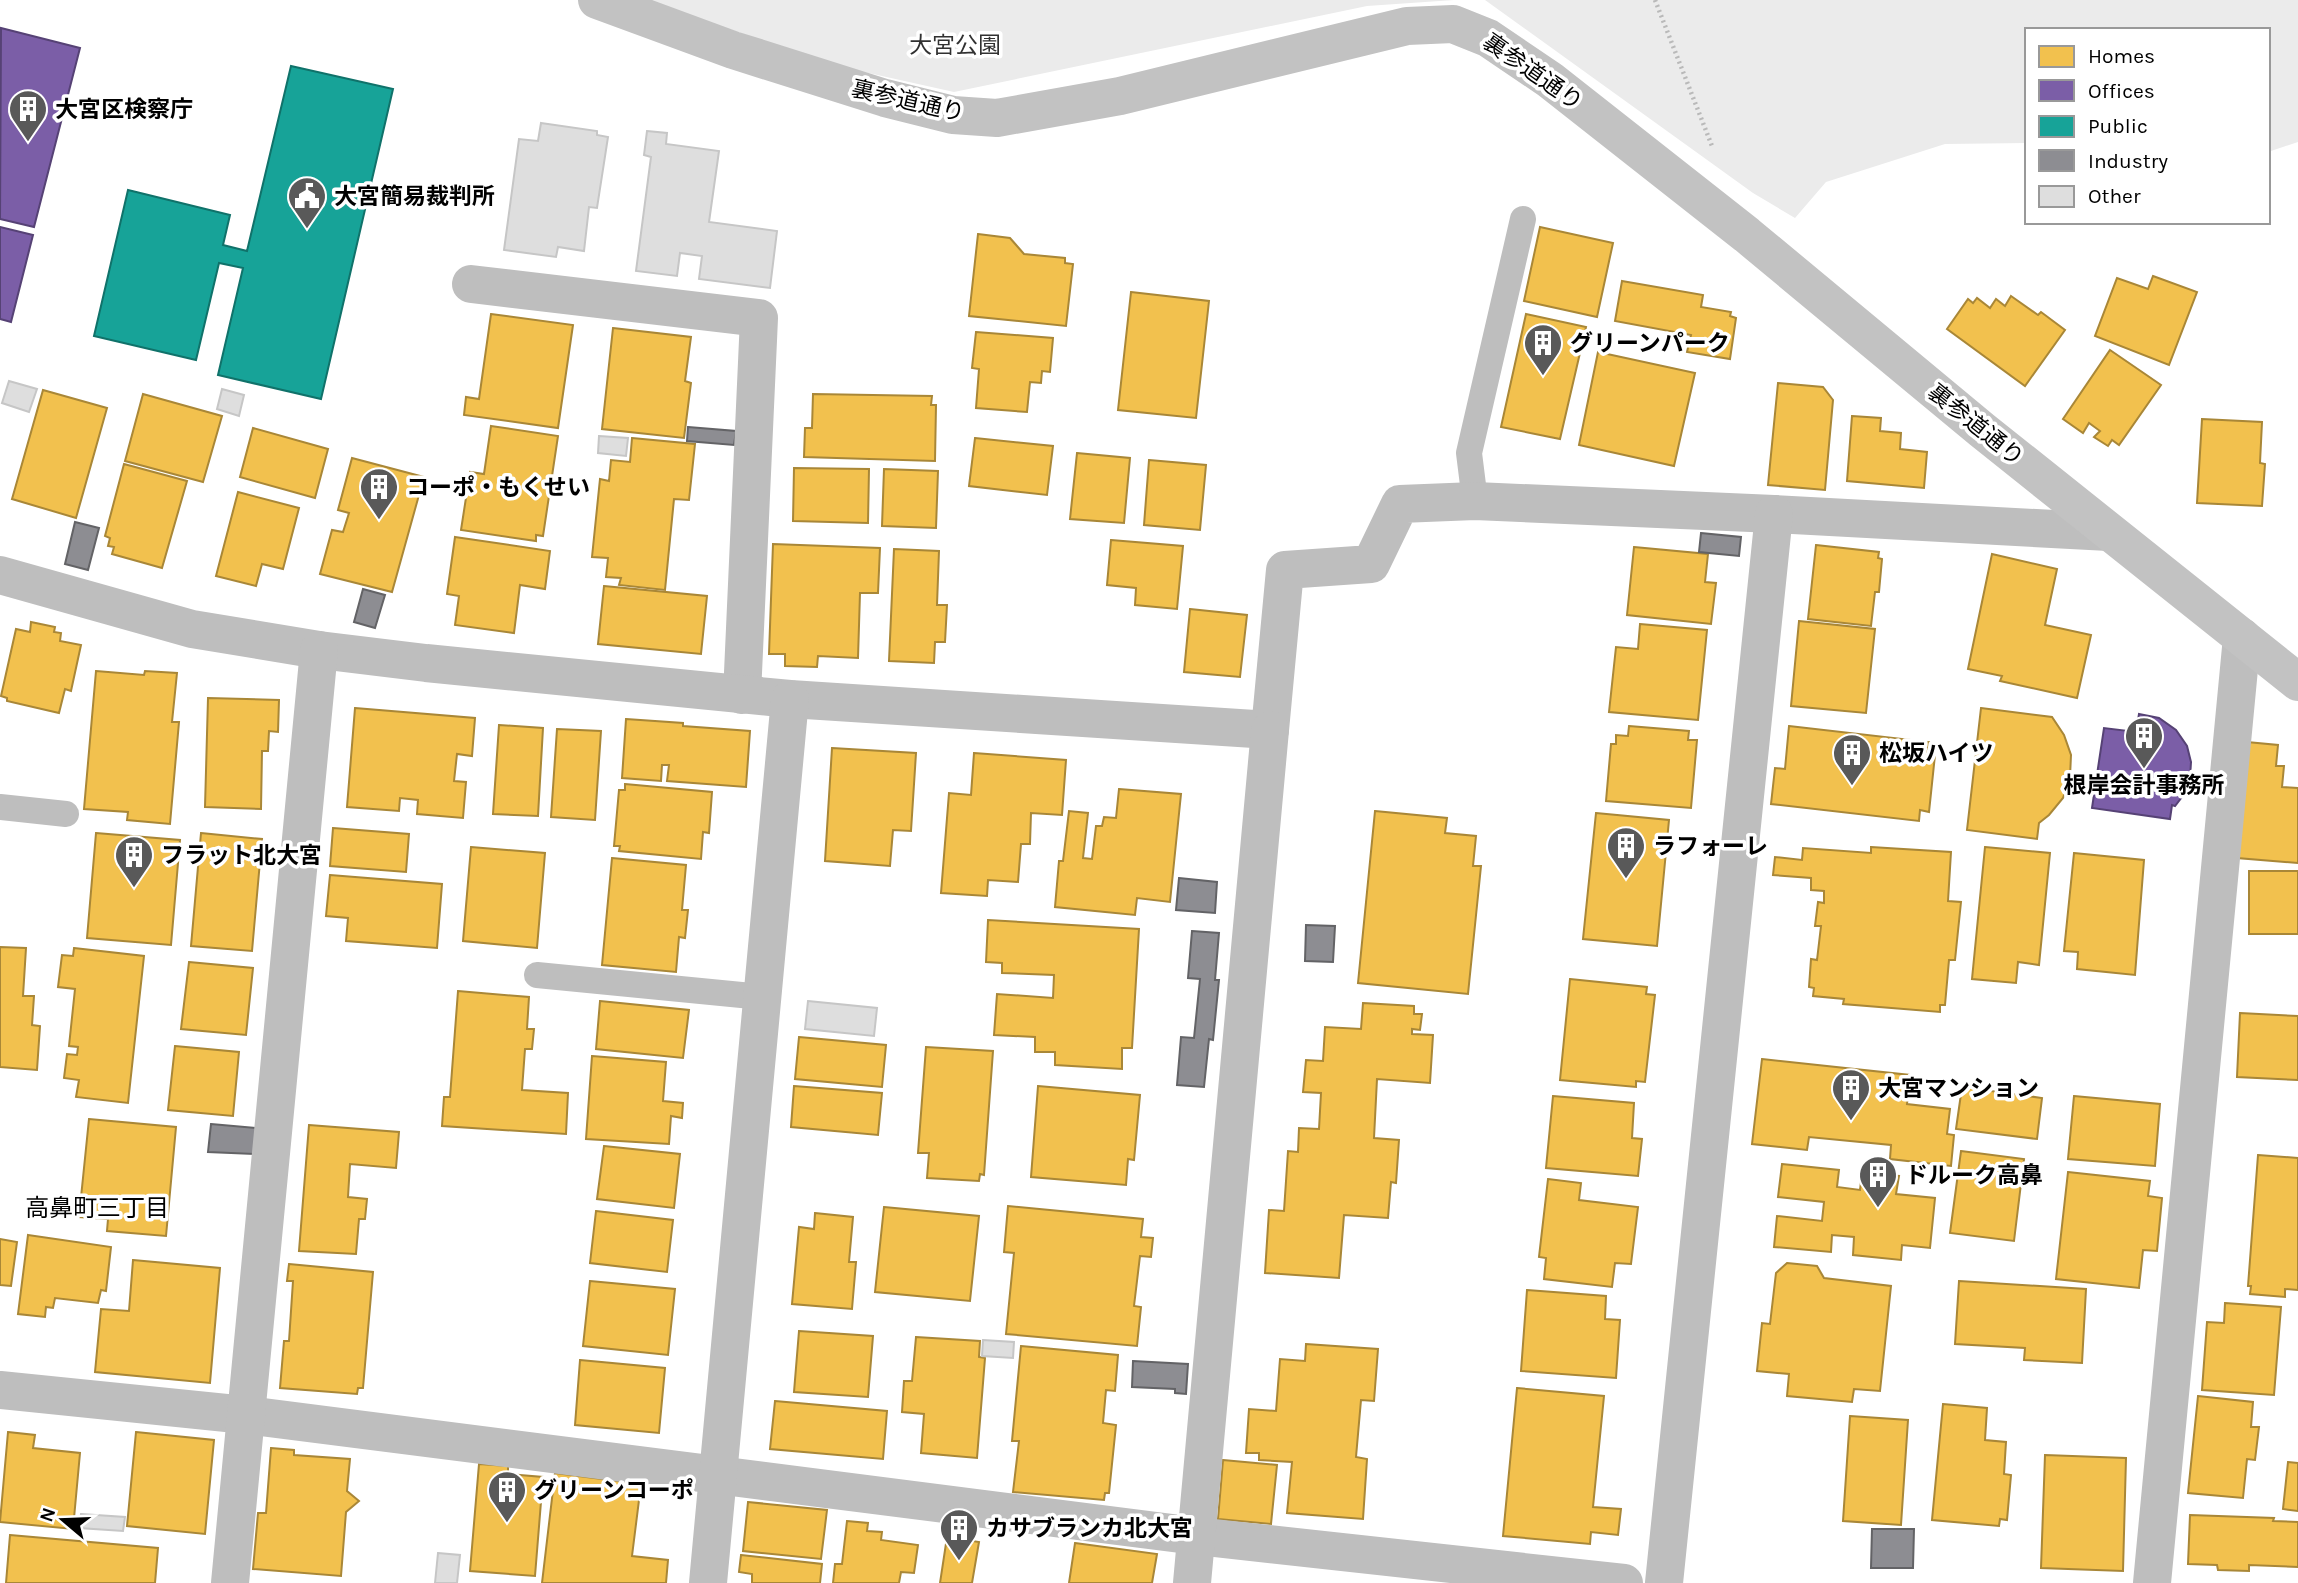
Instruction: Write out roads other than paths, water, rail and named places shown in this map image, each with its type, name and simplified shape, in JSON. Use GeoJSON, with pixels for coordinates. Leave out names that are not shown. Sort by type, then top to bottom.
{"type":"FeatureCollection","features":[{"type":"Feature","properties":{"kind":"street","name":"裏参道通り"},"geometry":{"type":"LineString","coordinates":[[597,0],[733,50],[885,98],[953,116],[997,118],[1120,96],[1407,26],[1453,24],[1488,38],[1550,80],[1747,235],[1982,430],[2298,682]]}},
{"type":"Feature","properties":{"kind":"street"},"geometry":{"type":"LineString","coordinates":[[471,284],[759,318],[742,695]]}},
{"type":"Feature","properties":{"kind":"street"},"geometry":{"type":"LineString","coordinates":[[1192,1583],[1285,570],[1371,564],[1400,505],[1475,501],[2109,532]]}},
{"type":"Feature","properties":{"kind":"street"},"geometry":{"type":"LineString","coordinates":[[1664,1583],[1774,514]]}},
{"type":"Feature","properties":{"kind":"street"},"geometry":{"type":"LineString","coordinates":[[0,575],[192,629],[319,650],[742,695],[1270,730]]}},
{"type":"Feature","properties":{"kind":"street"},"geometry":{"type":"LineString","coordinates":[[2152,1583],[2242,637]]}},
{"type":"Feature","properties":{"kind":"street"},"geometry":{"type":"LineString","coordinates":[[230,1583],[319,650]]}},
{"type":"Feature","properties":{"kind":"street"},"geometry":{"type":"LineString","coordinates":[[708,1583],[790,699]]}},
{"type":"Feature","properties":{"kind":"street"},"geometry":{"type":"LineString","coordinates":[[0,1390],[246,1415],[1196,1536],[1624,1583]]}},
{"type":"Feature","properties":{"kind":"lane"},"geometry":{"type":"LineString","coordinates":[[1475,501],[1469,453],[1523,219]]}},
{"type":"Feature","properties":{"kind":"lane"},"geometry":{"type":"LineString","coordinates":[[0,807],[66,814]]}},
{"type":"Feature","properties":{"kind":"lane"},"geometry":{"type":"LineString","coordinates":[[537,975],[762,997]]}},
{"type":"Feature","properties":{"kind":"place","name":"大宮区検察庁"},"geometry":{"type":"Point","coordinates":[28,143]}},
{"type":"Feature","properties":{"kind":"place","name":"大宮簡易裁判所"},"geometry":{"type":"Point","coordinates":[307,230]}},
{"type":"Feature","properties":{"kind":"place","name":"グリーンパーク"},"geometry":{"type":"Point","coordinates":[1543,377]}},
{"type":"Feature","properties":{"kind":"place","name":"コーポ・もくせい"},"geometry":{"type":"Point","coordinates":[379,521]}},
{"type":"Feature","properties":{"kind":"place","name":"根岸会計事務所"},"geometry":{"type":"Point","coordinates":[2144,770]}},
{"type":"Feature","properties":{"kind":"place","name":"松坂ハイツ"},"geometry":{"type":"Point","coordinates":[1852,787]}},
{"type":"Feature","properties":{"kind":"place","name":"ラフォーレ"},"geometry":{"type":"Point","coordinates":[1626,880]}},
{"type":"Feature","properties":{"kind":"place","name":"フラット北大宮"},"geometry":{"type":"Point","coordinates":[134,889]}},
{"type":"Feature","properties":{"kind":"place","name":"大宮マンション"},"geometry":{"type":"Point","coordinates":[1851,1122]}},
{"type":"Feature","properties":{"kind":"place","name":"ドルーク高鼻"},"geometry":{"type":"Point","coordinates":[1878,1209]}},
{"type":"Feature","properties":{"kind":"place","name":"グリーンコーポ"},"geometry":{"type":"Point","coordinates":[507,1524]}},
{"type":"Feature","properties":{"kind":"place","name":"カサブランカ北大宮"},"geometry":{"type":"Point","coordinates":[959,1562]}},
{"type":"Feature","properties":{"kind":"district","name":"高鼻町三丁目"},"geometry":{"type":"Point","coordinates":[97,1208]}},
{"type":"Feature","properties":{"kind":"park label","name":"大宮公園"},"geometry":{"type":"Point","coordinates":[955,45]}}]}
